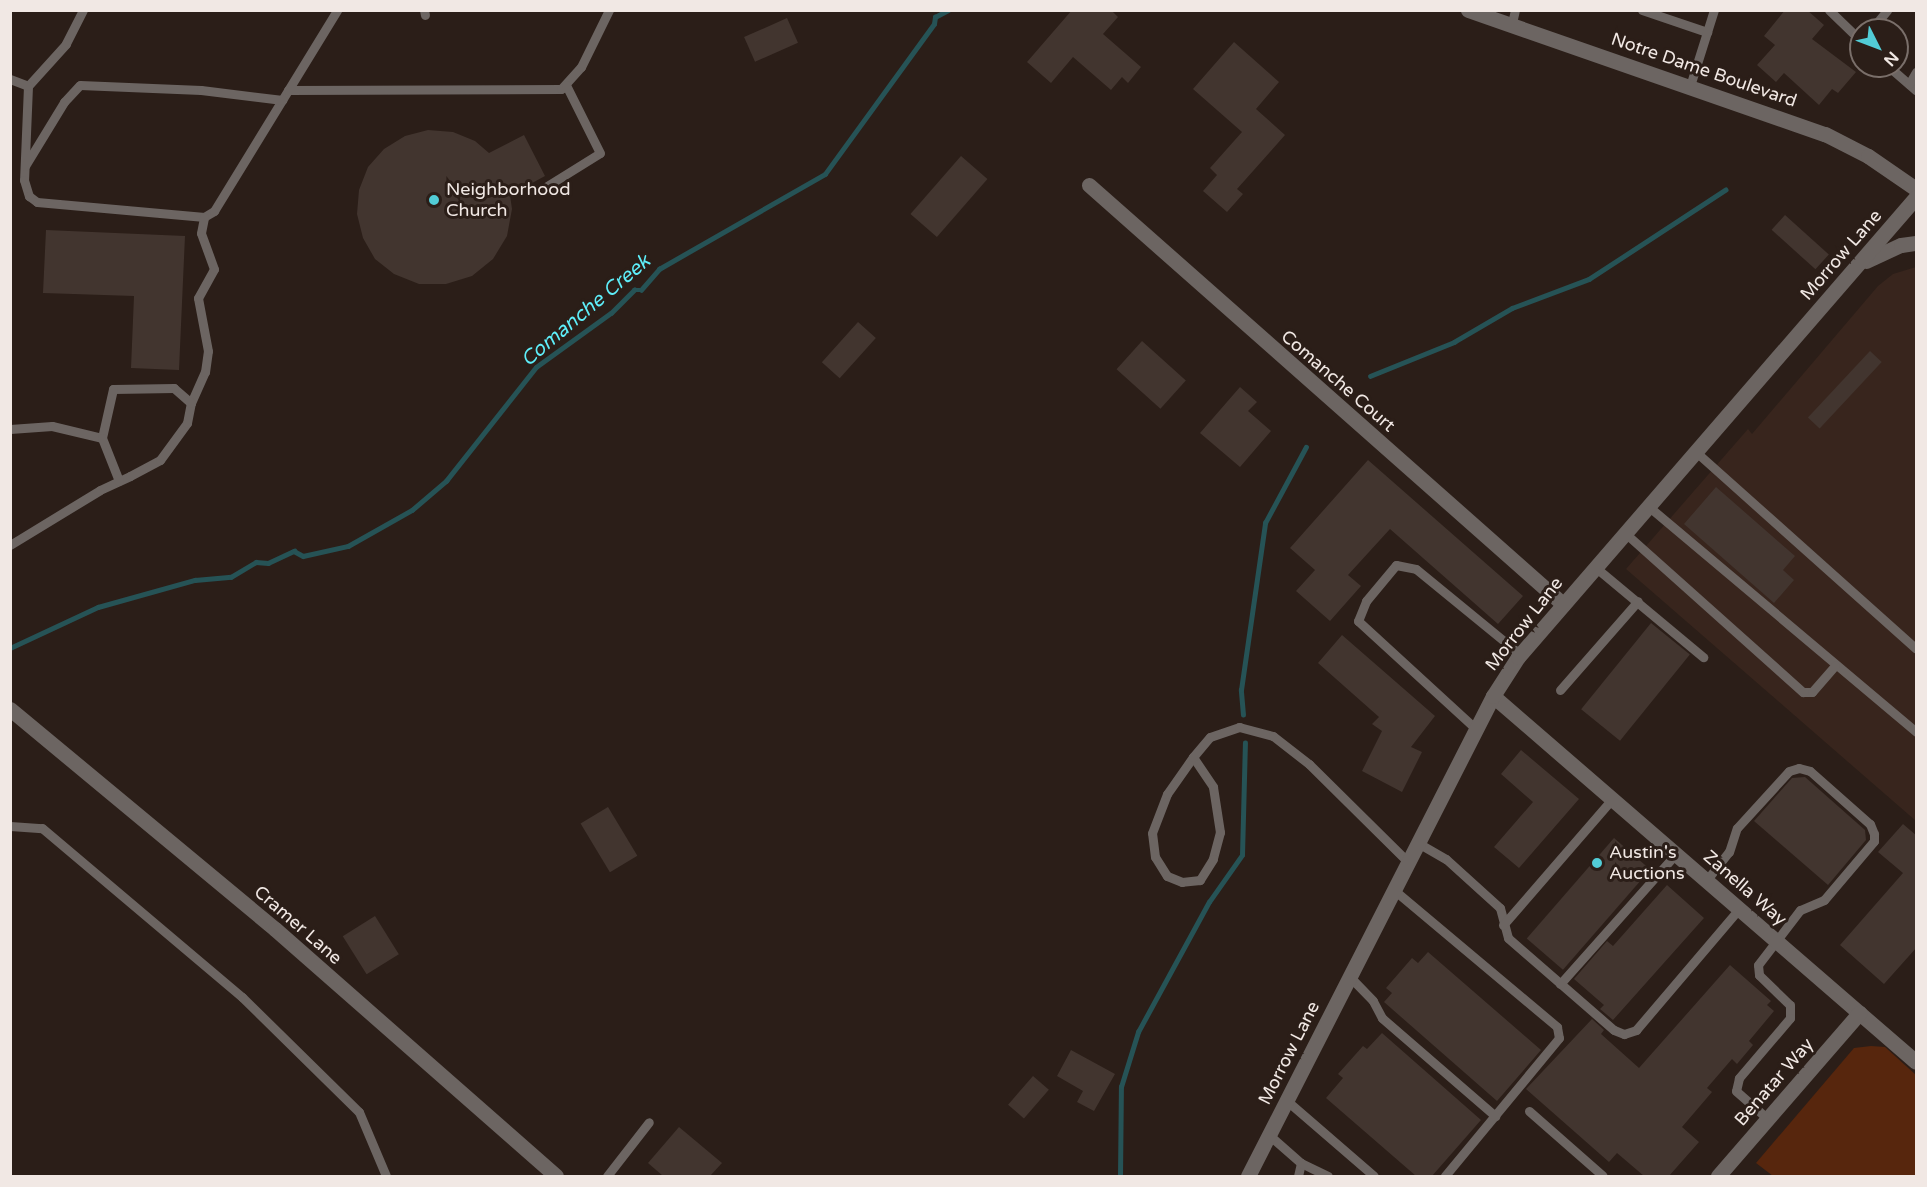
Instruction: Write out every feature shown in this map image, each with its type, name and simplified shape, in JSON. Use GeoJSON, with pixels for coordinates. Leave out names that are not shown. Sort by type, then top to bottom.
{"type":"FeatureCollection","features":[{"type":"Feature","properties":{"kind":"street","name":"Notre Dame Boulevard"},"geometry":{"type":"LineString","coordinates":[[1468,10],[1514,17],[1690,86],[1825,134],[1868,156],[1917,189]]}},
{"type":"Feature","properties":{"kind":"street","name":"Comanche Court"},"geometry":{"type":"LineString","coordinates":[[1089,185],[1563,604]]}},
{"type":"Feature","properties":{"kind":"street","name":"Morrow Lane"},"geometry":{"type":"LineString","coordinates":[[1248,1176],[1493,696],[1520,654],[1917,197]]}},
{"type":"Feature","properties":{"kind":"street"},"geometry":{"type":"LineString","coordinates":[[1856,267],[1883,251],[1917,243]]}},
{"type":"Feature","properties":{"kind":"street","name":"Zanella Way"},"geometry":{"type":"LineString","coordinates":[[1493,696],[1917,1062]]}},
{"type":"Feature","properties":{"kind":"street","name":"Cramer Lane"},"geometry":{"type":"LineString","coordinates":[[10,709],[275,929],[556,1176]]}},
{"type":"Feature","properties":{"kind":"street","name":"Benatar Way"},"geometry":{"type":"LineString","coordinates":[[1721,1176],[1859,1013]]}},
{"type":"Feature","properties":{"kind":"lane"},"geometry":{"type":"LineString","coordinates":[[83,10],[66,45],[28,86],[25,167],[29,196],[37,202],[204,217],[214,211],[337,10]]}},
{"type":"Feature","properties":{"kind":"lane"},"geometry":{"type":"LineString","coordinates":[[288,90],[549,91],[566,85],[581,67],[609,10]]}},
{"type":"Feature","properties":{"kind":"lane"},"geometry":{"type":"LineString","coordinates":[[1642,10],[1707,32]]}},
{"type":"Feature","properties":{"kind":"lane"},"geometry":{"type":"LineString","coordinates":[[1690,86],[1714,10]]}},
{"type":"Feature","properties":{"kind":"lane"},"geometry":{"type":"LineString","coordinates":[[1829,10],[1849,29]]}},
{"type":"Feature","properties":{"kind":"lane"},"geometry":{"type":"LineString","coordinates":[[1874,10],[1885,14]]}},
{"type":"Feature","properties":{"kind":"lane"},"geometry":{"type":"LineString","coordinates":[[1913,87],[1917,72]]}},
{"type":"Feature","properties":{"kind":"lane"},"geometry":{"type":"LineString","coordinates":[[10,79],[28,86]]}},
{"type":"Feature","properties":{"kind":"lane"},"geometry":{"type":"LineString","coordinates":[[25,167],[64,102],[80,85],[201,90],[282,100]]}},
{"type":"Feature","properties":{"kind":"lane"},"geometry":{"type":"LineString","coordinates":[[547,186],[600,153],[566,85]]}},
{"type":"Feature","properties":{"kind":"lane"},"geometry":{"type":"LineString","coordinates":[[10,545],[119,481],[160,460],[188,423],[191,403],[205,372],[208,351],[198,298],[214,269],[201,233],[204,217]]}},
{"type":"Feature","properties":{"kind":"lane"},"geometry":{"type":"LineString","coordinates":[[119,481],[102,438],[113,388],[174,388],[191,403]]}},
{"type":"Feature","properties":{"kind":"lane"},"geometry":{"type":"LineString","coordinates":[[10,429],[52,426],[102,438]]}},
{"type":"Feature","properties":{"kind":"lane"},"geometry":{"type":"LineString","coordinates":[[1696,452],[1917,649]]}},
{"type":"Feature","properties":{"kind":"lane"},"geometry":{"type":"LineString","coordinates":[[1648,506],[1835,666],[1917,732]]}},
{"type":"Feature","properties":{"kind":"lane"},"geometry":{"type":"LineString","coordinates":[[1625,533],[1803,692],[1812,692],[1835,666]]}},
{"type":"Feature","properties":{"kind":"lane"},"geometry":{"type":"LineString","coordinates":[[1476,729],[1358,621],[1366,601],[1396,565],[1416,569],[1520,654]]}},
{"type":"Feature","properties":{"kind":"lane"},"geometry":{"type":"LineString","coordinates":[[1595,567],[1703,657]]}},
{"type":"Feature","properties":{"kind":"lane"},"geometry":{"type":"LineString","coordinates":[[1560,690],[1638,601]]}},
{"type":"Feature","properties":{"kind":"lane"},"geometry":{"type":"LineString","coordinates":[[1192,757],[1213,787],[1220,832],[1212,859],[1200,880],[1182,882],[1167,876],[1155,857],[1152,833],[1167,794],[1192,757],[1210,737],[1239,727],[1273,736],[1346,798],[1408,862]]}},
{"type":"Feature","properties":{"kind":"lane"},"geometry":{"type":"LineString","coordinates":[[1706,881],[1729,852],[1737,828],[1789,771],[1799,768],[1819,779],[1870,824],[1874,841],[1824,900],[1800,910],[1758,965],[1759,975],[1790,1005],[1790,1018],[1739,1078],[1736,1090],[1768,1119]]}},
{"type":"Feature","properties":{"kind":"lane"},"geometry":{"type":"LineString","coordinates":[[1503,925],[1612,799]]}},
{"type":"Feature","properties":{"kind":"lane"},"geometry":{"type":"LineString","coordinates":[[10,826],[42,828],[242,997],[359,1112],[386,1176]]}},
{"type":"Feature","properties":{"kind":"lane"},"geometry":{"type":"LineString","coordinates":[[1418,843],[1446,859],[1500,908],[1508,938],[1614,1030],[1624,1034],[1636,1030],[1739,909]]}},
{"type":"Feature","properties":{"kind":"lane"},"geometry":{"type":"LineString","coordinates":[[1560,984],[1676,854]]}},
{"type":"Feature","properties":{"kind":"lane"},"geometry":{"type":"LineString","coordinates":[[1394,890],[1557,1027],[1559,1038],[1445,1176]]}},
{"type":"Feature","properties":{"kind":"lane"},"geometry":{"type":"LineString","coordinates":[[1350,977],[1373,1001],[1382,1018],[1495,1116]]}},
{"type":"Feature","properties":{"kind":"lane"},"geometry":{"type":"LineString","coordinates":[[1286,1100],[1374,1176]]}},
{"type":"Feature","properties":{"kind":"lane"},"geometry":{"type":"LineString","coordinates":[[1529,1112],[1603,1176]]}},
{"type":"Feature","properties":{"kind":"lane"},"geometry":{"type":"LineString","coordinates":[[607,1176],[649,1122]]}},
{"type":"Feature","properties":{"kind":"lane"},"geometry":{"type":"LineString","coordinates":[[1269,1135],[1301,1163],[1328,1176]]}},
{"type":"Feature","properties":{"kind":"lane"},"geometry":{"type":"LineString","coordinates":[[1298,1176],[1301,1163]]}},
{"type":"Feature","properties":{"kind":"shaded area"},"geometry":{"type":"Polygon","coordinates":[[[1916,267],[1916,821],[1626,569],[1748,429],[1752,434],[1878,286],[1893,274],[1916,267]]]}},
{"type":"Feature","properties":{"kind":"shaded area"},"geometry":{"type":"Polygon","coordinates":[[[1885,1047],[1916,1075],[1916,1176],[1773,1176],[1756,1163],[1854,1048],[1885,1047]]]}},
{"type":"Feature","properties":{"kind":"building"},"geometry":{"type":"Polygon","coordinates":[[[1072,10],[1111,10],[1118,17],[1103,34],[1141,67],[1128,83],[1122,77],[1111,90],[1073,57],[1051,83],[1027,62],[1072,10]]]}},
{"type":"Feature","properties":{"kind":"building"},"geometry":{"type":"Polygon","coordinates":[[[1785,10],[1807,10],[1824,25],[1812,39],[1849,67],[1849,78],[1851,78],[1838,93],[1832,89],[1819,105],[1784,73],[1776,82],[1757,65],[1775,45],[1764,36],[1785,10]]]}},
{"type":"Feature","properties":{"kind":"building"},"geometry":{"type":"Polygon","coordinates":[[[787,18],[798,43],[755,62],[744,37],[787,18]]]}},
{"type":"Feature","properties":{"kind":"building"},"geometry":{"type":"Polygon","coordinates":[[[1234,42],[1279,82],[1256,109],[1285,135],[1237,189],[1243,194],[1227,212],[1203,191],[1217,175],[1210,168],[1242,132],[1193,89],[1234,42]]]}},
{"type":"Feature","properties":{"kind":"building","name":"Neighborhood Church"},"geometry":{"type":"Polygon","coordinates":[[[428,130],[453,132],[475,141],[489,153],[524,135],[545,176],[510,195],[512,209],[507,236],[493,259],[472,276],[446,284],[419,284],[394,274],[375,259],[363,238],[357,214],[359,190],[368,167],[384,149],[405,136],[428,130]]]}},
{"type":"Feature","properties":{"kind":"building"},"geometry":{"type":"Polygon","coordinates":[[[961,156],[987,179],[937,237],[910,214],[961,156]]]}},
{"type":"Feature","properties":{"kind":"building"},"geometry":{"type":"Polygon","coordinates":[[[1785,215],[1829,254],[1815,269],[1772,230],[1785,215]]]}},
{"type":"Feature","properties":{"kind":"building"},"geometry":{"type":"Polygon","coordinates":[[[46,230],[185,236],[179,370],[131,368],[134,296],[43,293],[46,230]]]}},
{"type":"Feature","properties":{"kind":"building"},"geometry":{"type":"Polygon","coordinates":[[[858,322],[876,338],[840,378],[822,362],[858,322]]]}},
{"type":"Feature","properties":{"kind":"building"},"geometry":{"type":"Polygon","coordinates":[[[1142,341],[1186,380],[1160,409],[1117,369],[1142,341]]]}},
{"type":"Feature","properties":{"kind":"building"},"geometry":{"type":"Polygon","coordinates":[[[1870,351],[1882,362],[1820,428],[1808,418],[1870,351]]]}},
{"type":"Feature","properties":{"kind":"building"},"geometry":{"type":"Polygon","coordinates":[[[1240,387],[1257,402],[1248,411],[1271,431],[1240,467],[1200,433],[1240,387]]]}},
{"type":"Feature","properties":{"kind":"building"},"geometry":{"type":"Polygon","coordinates":[[[1368,460],[1523,596],[1498,624],[1390,529],[1348,575],[1361,586],[1330,621],[1296,591],[1315,570],[1290,548],[1368,460]]]}},
{"type":"Feature","properties":{"kind":"building"},"geometry":{"type":"Polygon","coordinates":[[[1716,487],[1795,556],[1783,570],[1794,580],[1774,603],[1684,524],[1716,487]]]}},
{"type":"Feature","properties":{"kind":"building"},"geometry":{"type":"Polygon","coordinates":[[[1651,623],[1690,654],[1620,741],[1581,709],[1651,623]]]}},
{"type":"Feature","properties":{"kind":"building"},"geometry":{"type":"Polygon","coordinates":[[[1342,635],[1435,716],[1411,747],[1422,752],[1402,792],[1362,771],[1382,731],[1372,724],[1379,717],[1318,663],[1342,635]]]}},
{"type":"Feature","properties":{"kind":"building"},"geometry":{"type":"Polygon","coordinates":[[[1521,750],[1579,799],[1519,868],[1494,847],[1533,802],[1501,774],[1521,750]]]}},
{"type":"Feature","properties":{"kind":"building"},"geometry":{"type":"Polygon","coordinates":[[[1805,777],[1865,830],[1866,840],[1828,885],[1754,821],[1792,778],[1805,777]]]}},
{"type":"Feature","properties":{"kind":"building"},"geometry":{"type":"Polygon","coordinates":[[[608,807],[637,856],[610,872],[581,823],[608,807]]]}},
{"type":"Feature","properties":{"kind":"building"},"geometry":{"type":"Polygon","coordinates":[[[1903,824],[1917,836],[1917,947],[1884,984],[1840,945],[1903,873],[1878,852],[1903,824]]]}},
{"type":"Feature","properties":{"kind":"building"},"geometry":{"type":"Polygon","coordinates":[[[1614,838],[1650,869],[1563,970],[1527,938],[1614,838]]]}},
{"type":"Feature","properties":{"kind":"building"},"geometry":{"type":"Polygon","coordinates":[[[1667,885],[1704,918],[1613,1020],[1600,1009],[1604,1005],[1574,979],[1607,941],[1613,946],[1667,885]]]}},
{"type":"Feature","properties":{"kind":"building"},"geometry":{"type":"Polygon","coordinates":[[[375,916],[399,954],[367,974],[343,936],[375,916]]]}},
{"type":"Feature","properties":{"kind":"building"},"geometry":{"type":"Polygon","coordinates":[[[1428,952],[1541,1050],[1497,1101],[1384,1002],[1392,993],[1386,988],[1412,958],[1418,963],[1428,952]]]}},
{"type":"Feature","properties":{"kind":"building"},"geometry":{"type":"Polygon","coordinates":[[[1730,965],[1771,1001],[1767,1005],[1774,1011],[1749,1041],[1753,1045],[1737,1064],[1732,1059],[1707,1088],[1712,1092],[1682,1127],[1699,1142],[1669,1176],[1644,1176],[1617,1153],[1609,1162],[1526,1089],[1592,1019],[1604,1030],[1601,1034],[1639,1068],[1730,965]]]}},
{"type":"Feature","properties":{"kind":"building"},"geometry":{"type":"Polygon","coordinates":[[[1382,1033],[1481,1120],[1432,1176],[1416,1176],[1326,1098],[1343,1078],[1338,1074],[1363,1046],[1367,1049],[1382,1033]]]}},
{"type":"Feature","properties":{"kind":"building"},"geometry":{"type":"Polygon","coordinates":[[[1071,1050],[1115,1074],[1094,1111],[1077,1102],[1083,1091],[1057,1076],[1071,1050]]]}},
{"type":"Feature","properties":{"kind":"building"},"geometry":{"type":"Polygon","coordinates":[[[1033,1076],[1049,1090],[1024,1118],[1008,1105],[1033,1076]]]}},
{"type":"Feature","properties":{"kind":"building"},"geometry":{"type":"Polygon","coordinates":[[[679,1127],[722,1163],[710,1176],[663,1176],[648,1163],[679,1127]]]}},
{"type":"Feature","properties":{"kind":"waterway","name":"Comanche Creek"},"geometry":{"type":"LineString","coordinates":[[10,648],[98,607],[195,580],[231,577],[256,562],[268,563],[294,551],[303,556],[348,546],[412,510],[446,481],[536,367],[611,313],[634,290],[641,290],[659,269],[825,174],[934,24],[935,17],[948,10]]}},
{"type":"Feature","properties":{"kind":"waterway"},"geometry":{"type":"LineString","coordinates":[[1370,376],[1454,342],[1512,308],[1589,279],[1725,190]]}},
{"type":"Feature","properties":{"kind":"waterway"},"geometry":{"type":"LineString","coordinates":[[1243,715],[1241,690],[1265,523],[1306,447]]}},
{"type":"Feature","properties":{"kind":"waterway"},"geometry":{"type":"LineString","coordinates":[[1120,1176],[1121,1087],[1138,1032],[1209,902],[1242,855],[1245,743]]}},
{"type":"Feature","properties":{"kind":"place","name":"Neighborhood Church"},"geometry":{"type":"Point","coordinates":[434,200]}},
{"type":"Feature","properties":{"kind":"place","name":"Austin's Auctions"},"geometry":{"type":"Point","coordinates":[1597,863]}}]}
